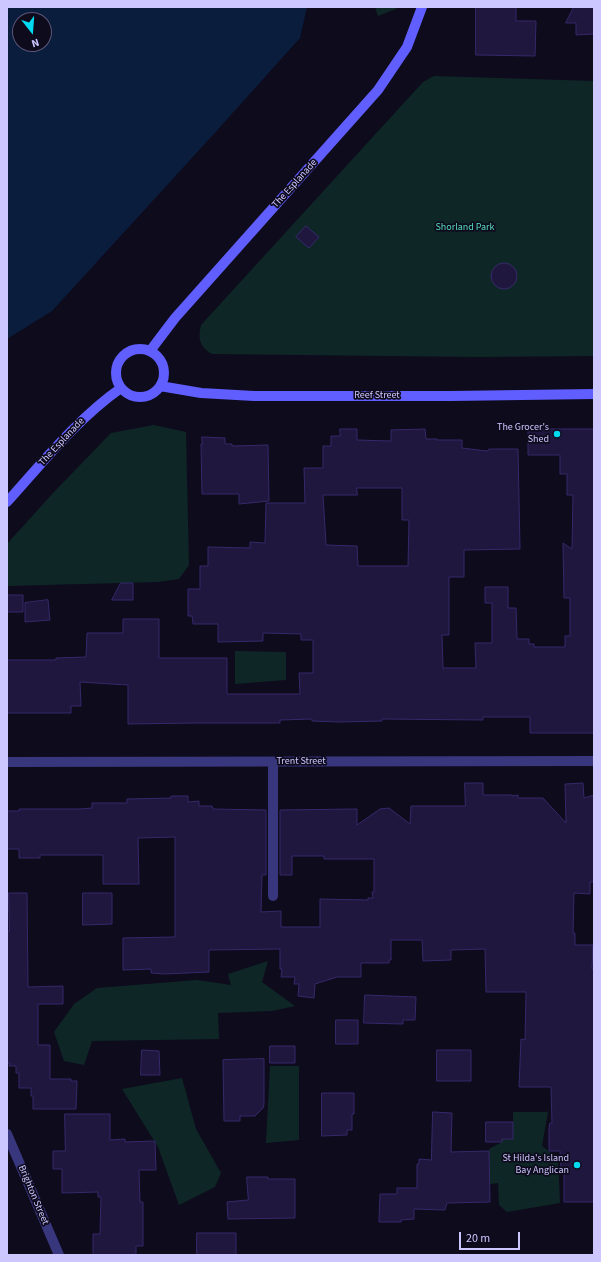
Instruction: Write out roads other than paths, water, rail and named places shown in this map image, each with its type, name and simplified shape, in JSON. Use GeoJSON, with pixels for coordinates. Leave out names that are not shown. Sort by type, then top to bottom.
{"type":"FeatureCollection","features":[{"type":"Feature","properties":{"kind":"main road","name":"The Esplanade"},"geometry":{"type":"LineString","coordinates":[[150,351],[175,318],[378,90],[407,47],[422,7]]}},
{"type":"Feature","properties":{"kind":"main road"},"geometry":{"type":"LineString","coordinates":[[136,349],[150,351],[158,358],[163,367],[164,375],[160,386],[156,391],[140,397],[129,394],[121,388],[116,375],[117,366],[121,358],[128,352],[136,349]]}},
{"type":"Feature","properties":{"kind":"main road","name":"Reef Street"},"geometry":{"type":"LineString","coordinates":[[160,386],[201,393],[254,396],[594,394]]}},
{"type":"Feature","properties":{"kind":"main road","name":"The Esplanade"},"geometry":{"type":"LineString","coordinates":[[7,502],[82,420],[106,398],[121,388]]}},
{"type":"Feature","properties":{"kind":"street","name":"Trent Street"},"geometry":{"type":"LineString","coordinates":[[7,762],[594,761]]}},
{"type":"Feature","properties":{"kind":"street"},"geometry":{"type":"LineString","coordinates":[[273,762],[274,896]]}},
{"type":"Feature","properties":{"kind":"street","name":"Brighton Street"},"geometry":{"type":"LineString","coordinates":[[7,1134],[59,1255]]}},
{"type":"Feature","properties":{"kind":"water"},"geometry":{"type":"Polygon","coordinates":[[[7,7],[307,7],[300,38],[52,311],[7,339],[7,7]]]}},
{"type":"Feature","properties":{"kind":"place","name":"The Grocer's Shed"},"geometry":{"type":"Point","coordinates":[557,434]}},
{"type":"Feature","properties":{"kind":"place","name":"St Hilda's Island Bay Anglican"},"geometry":{"type":"Point","coordinates":[577,1165]}},
{"type":"Feature","properties":{"kind":"park label","name":"Shorland Park"},"geometry":{"type":"Point","coordinates":[465,228]}}]}
